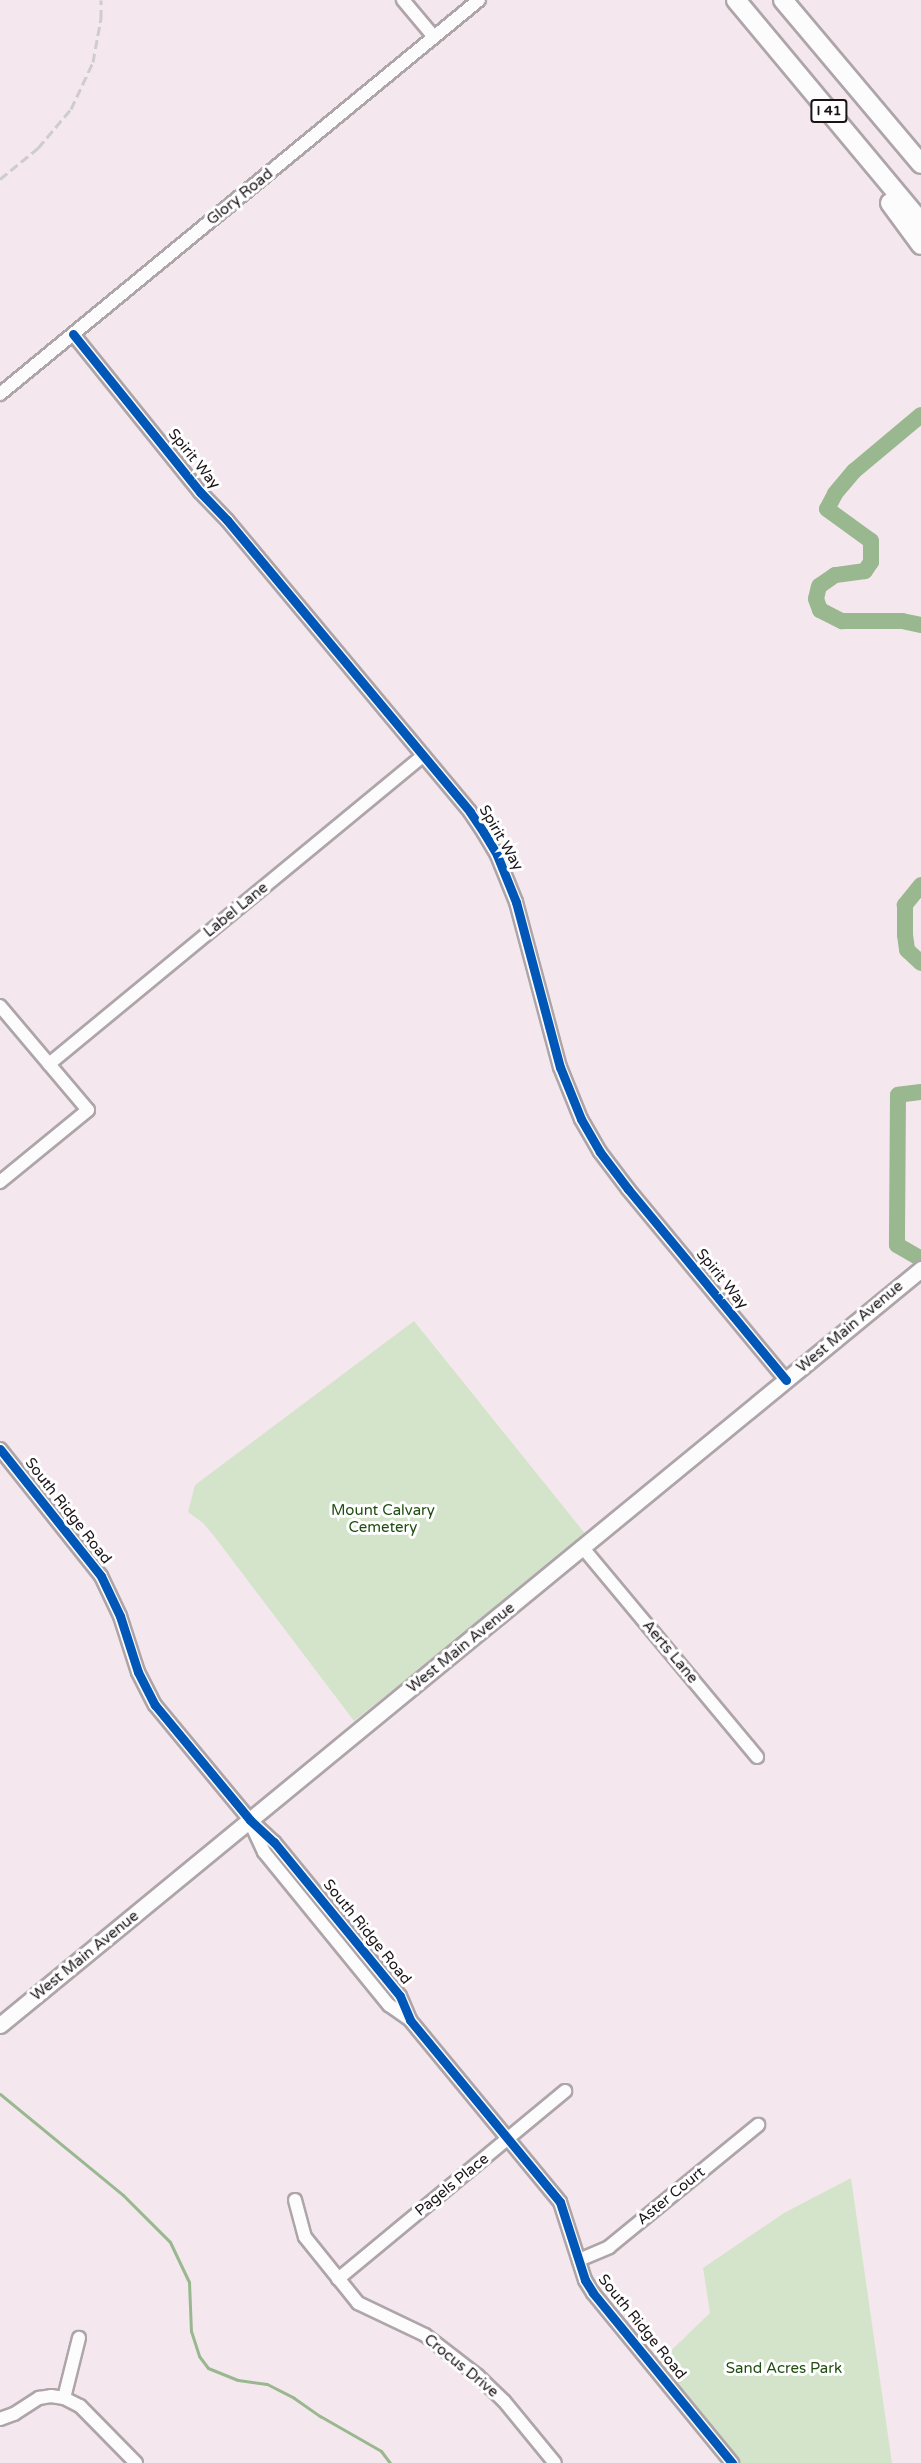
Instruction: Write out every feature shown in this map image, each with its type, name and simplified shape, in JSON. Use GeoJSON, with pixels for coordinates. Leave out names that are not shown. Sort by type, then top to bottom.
{"type":"FeatureCollection","features":[{"type":"Feature","properties":{"kind":"highway","name":"I 41"},"geometry":{"type":"LineString","coordinates":[[736,0],[921,222]]}},
{"type":"Feature","properties":{"kind":"highway","name":"I 41"},"geometry":{"type":"LineString","coordinates":[[783,0],[921,164]]}},
{"type":"Feature","properties":{"kind":"highway"},"geometry":{"type":"LineString","coordinates":[[787,60],[921,245]]}},
{"type":"Feature","properties":{"kind":"main road","name":"West Main Avenue"},"geometry":{"type":"LineString","coordinates":[[0,2025],[921,1269]]}},
{"type":"Feature","properties":{"kind":"street"},"geometry":{"type":"LineString","coordinates":[[403,0],[434,37]]}},
{"type":"Feature","properties":{"kind":"street","name":"Glory Road"},"geometry":{"type":"LineString","coordinates":[[0,394],[479,0]]}},
{"type":"Feature","properties":{"kind":"street","name":"Spirit Way"},"geometry":{"type":"LineString","coordinates":[[73,334],[200,492],[234,528],[470,812],[504,871],[516,902],[560,1067],[581,1119],[600,1152],[786,1380]]}},
{"type":"Feature","properties":{"kind":"street","name":"Label Lane"},"geometry":{"type":"LineString","coordinates":[[49,1064],[423,756]]}},
{"type":"Feature","properties":{"kind":"street"},"geometry":{"type":"LineString","coordinates":[[0,1006],[88,1110],[0,1182]]}},
{"type":"Feature","properties":{"kind":"street","name":"South Ridge Road"},"geometry":{"type":"LineString","coordinates":[[0,1449],[101,1576],[120,1616],[138,1672],[155,1705],[250,1820],[274,1842],[400,1996],[410,2020],[560,2202],[585,2280],[593,2293],[732,2463]]}},
{"type":"Feature","properties":{"kind":"street","name":"Aerts Lane"},"geometry":{"type":"LineString","coordinates":[[583,1548],[757,1757]]}},
{"type":"Feature","properties":{"kind":"street","name":"Pagels Place"},"geometry":{"type":"LineString","coordinates":[[338,2278],[566,2091]]}},
{"type":"Feature","properties":{"kind":"street","name":"Aster Court"},"geometry":{"type":"LineString","coordinates":[[579,2259],[609,2247],[758,2125]]}},
{"type":"Feature","properties":{"kind":"street","name":"Crocus Drive"},"geometry":{"type":"LineString","coordinates":[[295,2200],[305,2237],[358,2303],[425,2335],[478,2376],[504,2401],[555,2463]]}},
{"type":"Feature","properties":{"kind":"street"},"geometry":{"type":"LineString","coordinates":[[64,2398],[79,2338]]}},
{"type":"Feature","properties":{"kind":"street"},"geometry":{"type":"LineString","coordinates":[[0,2419],[14,2414],[39,2398],[51,2396],[64,2398],[80,2406],[128,2460]]}},
{"type":"Feature","properties":{"kind":"green space","name":"Mount Calvary Cemetery"},"geometry":{"type":"Polygon","coordinates":[[[414,1321],[587,1536],[354,1721],[214,1536],[203,1523],[188,1512],[195,1485],[414,1321]]]}},
{"type":"Feature","properties":{"kind":"green space","name":"Sand Acres Park"},"geometry":{"type":"Polygon","coordinates":[[[851,2178],[892,2463],[737,2463],[654,2367],[710,2313],[703,2268],[784,2213],[851,2178]]]}},
{"type":"Feature","properties":{"kind":"waterway"},"geometry":{"type":"LineString","coordinates":[[921,415],[854,471],[835,494],[827,509],[871,541],[871,562],[865,571],[835,575],[819,586],[816,599],[820,610],[842,621],[902,621],[921,625]]}},
{"type":"Feature","properties":{"kind":"waterway"},"geometry":{"type":"LineString","coordinates":[[921,885],[905,905],[907,950],[921,963]]}},
{"type":"Feature","properties":{"kind":"waterway"},"geometry":{"type":"LineString","coordinates":[[921,1092],[898,1095],[897,1245],[921,1259]]}},
{"type":"Feature","properties":{"kind":"waterway"},"geometry":{"type":"LineString","coordinates":[[0,2094],[123,2195],[170,2242],[189,2282],[191,2331],[199,2356],[208,2368],[238,2380],[267,2384],[294,2398],[320,2416],[381,2451],[390,2463]]}},
{"type":"Feature","properties":{"kind":"railway"},"geometry":{"type":"LineString","coordinates":[[0,179],[38,148],[71,109],[93,62],[101,18],[101,0]]}},
{"type":"Feature","properties":{"kind":"cycle path"},"geometry":{"type":"LineString","coordinates":[[73,334],[200,492],[227,520],[470,812],[497,855],[516,902],[560,1067],[581,1119],[600,1152],[628,1189],[786,1380]]}},
{"type":"Feature","properties":{"kind":"cycle path"},"geometry":{"type":"LineString","coordinates":[[0,1449],[101,1576],[120,1616],[138,1672],[155,1705],[250,1820],[274,1842],[400,1996],[410,2020],[560,2202],[585,2280],[593,2293],[732,2463]]}}]}
